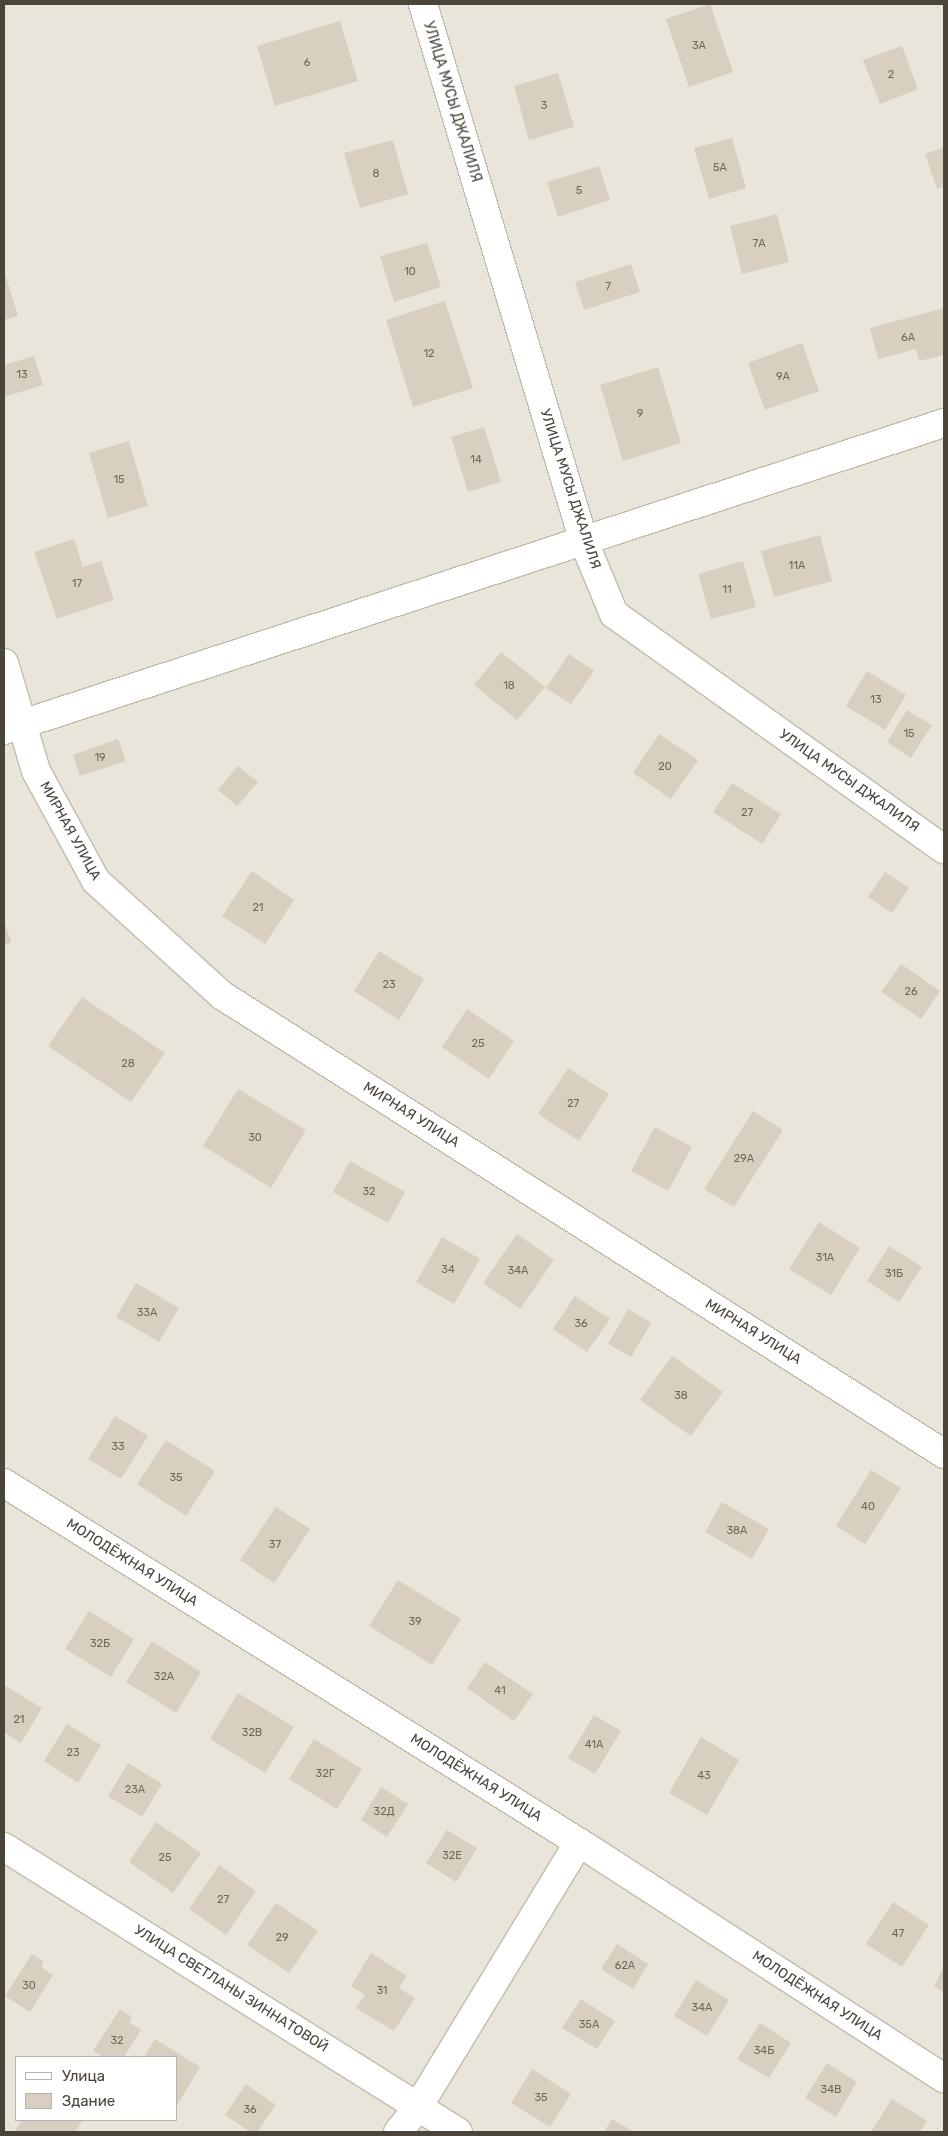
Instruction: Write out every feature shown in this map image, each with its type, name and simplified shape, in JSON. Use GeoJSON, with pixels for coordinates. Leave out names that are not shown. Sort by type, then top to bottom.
{"type":"FeatureCollection","features":[{"type":"Feature","properties":{"kind":"street","name":"УЛИЦА МУСЫ ДЖАЛИЛЯ"},"geometry":{"type":"LineString","coordinates":[[423,4],[584,542],[614,614],[944,849]]}},
{"type":"Feature","properties":{"kind":"street"},"geometry":{"type":"LineString","coordinates":[[13,727],[944,423]]}},
{"type":"Feature","properties":{"kind":"street","name":"МИРНАЯ УЛИЦА"},"geometry":{"type":"LineString","coordinates":[[4,662],[13,727],[96,881],[223,996],[944,1454]]}},
{"type":"Feature","properties":{"kind":"street","name":"МОЛОДЁЖНАЯ УЛИЦА"},"geometry":{"type":"LineString","coordinates":[[4,1483],[579,1842],[944,2078]]}},
{"type":"Feature","properties":{"kind":"street"},"geometry":{"type":"LineString","coordinates":[[398,2132],[418,2107],[579,1842]]}},
{"type":"Feature","properties":{"kind":"street","name":"УЛИЦА СВЕТЛАНЫ ЗИННАТОВОЙ"},"geometry":{"type":"LineString","coordinates":[[4,1847],[458,2132]]}},
{"type":"Feature","properties":{"kind":"shaded area"},"geometry":{"type":"Polygon","coordinates":[[[4,4],[944,4],[944,2132],[4,2132],[4,4]]]}},
{"type":"Feature","properties":{"kind":"building"},"geometry":{"type":"Polygon","coordinates":[[[710,4],[733,72],[689,87],[666,19],[710,4]]]}},
{"type":"Feature","properties":{"kind":"building"},"geometry":{"type":"Polygon","coordinates":[[[340,21],[358,81],[275,106],[257,46],[340,21]]]}},
{"type":"Feature","properties":{"kind":"building"},"geometry":{"type":"Polygon","coordinates":[[[902,46],[918,89],[880,104],[863,60],[902,46]]]}},
{"type":"Feature","properties":{"kind":"building"},"geometry":{"type":"Polygon","coordinates":[[[558,73],[574,127],[529,140],[514,86],[558,73]]]}},
{"type":"Feature","properties":{"kind":"building"},"geometry":{"type":"Polygon","coordinates":[[[732,138],[746,188],[709,199],[694,148],[732,138]]]}},
{"type":"Feature","properties":{"kind":"building"},"geometry":{"type":"Polygon","coordinates":[[[393,140],[408,194],[360,208],[344,153],[393,140]]]}},
{"type":"Feature","properties":{"kind":"building"},"geometry":{"type":"Polygon","coordinates":[[[944,147],[944,186],[937,189],[925,154],[944,147]]]}},
{"type":"Feature","properties":{"kind":"building"},"geometry":{"type":"Polygon","coordinates":[[[599,166],[610,200],[558,217],[547,182],[599,166]]]}},
{"type":"Feature","properties":{"kind":"building"},"geometry":{"type":"Polygon","coordinates":[[[777,214],[789,262],[742,274],[730,226],[777,214]]]}},
{"type":"Feature","properties":{"kind":"building"},"geometry":{"type":"Polygon","coordinates":[[[427,243],[441,287],[394,302],[380,256],[427,243]]]}},
{"type":"Feature","properties":{"kind":"building"},"geometry":{"type":"Polygon","coordinates":[[[631,264],[640,292],[584,310],[575,282],[631,264]]]}},
{"type":"Feature","properties":{"kind":"building"},"geometry":{"type":"Polygon","coordinates":[[[4,271],[18,316],[4,320],[4,271]]]}},
{"type":"Feature","properties":{"kind":"building"},"geometry":{"type":"Polygon","coordinates":[[[445,301],[473,388],[413,407],[386,320],[445,301]]]}},
{"type":"Feature","properties":{"kind":"building"},"geometry":{"type":"Polygon","coordinates":[[[944,308],[944,355],[919,361],[916,349],[878,359],[870,328],[944,308]]]}},
{"type":"Feature","properties":{"kind":"building"},"geometry":{"type":"Polygon","coordinates":[[[802,343],[819,391],[765,410],[748,363],[802,343]]]}},
{"type":"Feature","properties":{"kind":"building"},"geometry":{"type":"Polygon","coordinates":[[[34,356],[43,385],[4,397],[4,365],[34,356]]]}},
{"type":"Feature","properties":{"kind":"building"},"geometry":{"type":"Polygon","coordinates":[[[658,367],[681,443],[623,461],[600,385],[658,367]]]}},
{"type":"Feature","properties":{"kind":"building"},"geometry":{"type":"Polygon","coordinates":[[[484,427],[501,482],[468,492],[451,437],[484,427]]]}},
{"type":"Feature","properties":{"kind":"building"},"geometry":{"type":"Polygon","coordinates":[[[129,441],[148,506],[108,518],[89,453],[129,441]]]}},
{"type":"Feature","properties":{"kind":"building"},"geometry":{"type":"Polygon","coordinates":[[[820,535],[832,581],[774,597],[761,551],[820,535]]]}},
{"type":"Feature","properties":{"kind":"building"},"geometry":{"type":"Polygon","coordinates":[[[74,539],[83,567],[101,561],[114,600],[57,619],[34,552],[74,539]]]}},
{"type":"Feature","properties":{"kind":"building"},"geometry":{"type":"Polygon","coordinates":[[[743,561],[756,607],[711,619],[698,574],[743,561]]]}},
{"type":"Feature","properties":{"kind":"building"},"geometry":{"type":"Polygon","coordinates":[[[501,652],[545,687],[517,720],[474,685],[501,652]]]}},
{"type":"Feature","properties":{"kind":"building"},"geometry":{"type":"Polygon","coordinates":[[[569,654],[594,671],[571,704],[546,688],[569,654]]]}},
{"type":"Feature","properties":{"kind":"building"},"geometry":{"type":"Polygon","coordinates":[[[867,671],[906,695],[885,730],[846,706],[867,671]]]}},
{"type":"Feature","properties":{"kind":"building"},"geometry":{"type":"Polygon","coordinates":[[[907,710],[932,725],[911,758],[887,742],[907,710]]]}},
{"type":"Feature","properties":{"kind":"building"},"geometry":{"type":"Polygon","coordinates":[[[659,734],[698,760],[671,799],[633,773],[659,734]]]}},
{"type":"Feature","properties":{"kind":"building"},"geometry":{"type":"Polygon","coordinates":[[[118,739],[126,761],[80,776],[73,755],[118,739]]]}},
{"type":"Feature","properties":{"kind":"building"},"geometry":{"type":"Polygon","coordinates":[[[238,766],[258,782],[237,806],[218,790],[238,766]]]}},
{"type":"Feature","properties":{"kind":"building"},"geometry":{"type":"Polygon","coordinates":[[[732,783],[781,814],[762,844],[713,812],[732,783]]]}},
{"type":"Feature","properties":{"kind":"building"},"geometry":{"type":"Polygon","coordinates":[[[252,871],[294,900],[265,944],[222,916],[252,871]]]}},
{"type":"Feature","properties":{"kind":"building"},"geometry":{"type":"Polygon","coordinates":[[[885,872],[909,888],[892,913],[868,897],[885,872]]]}},
{"type":"Feature","properties":{"kind":"building"},"geometry":{"type":"Polygon","coordinates":[[[4,920],[11,942],[4,945],[4,920]]]}},
{"type":"Feature","properties":{"kind":"building"},"geometry":{"type":"Polygon","coordinates":[[[379,951],[424,979],[399,1020],[354,991],[379,951]]]}},
{"type":"Feature","properties":{"kind":"building"},"geometry":{"type":"Polygon","coordinates":[[[901,964],[940,991],[921,1019],[881,992],[901,964]]]}},
{"type":"Feature","properties":{"kind":"building"},"geometry":{"type":"Polygon","coordinates":[[[82,997],[165,1053],[131,1102],[48,1046],[82,997]]]}},
{"type":"Feature","properties":{"kind":"building"},"geometry":{"type":"Polygon","coordinates":[[[467,1009],[514,1041],[489,1079],[442,1047],[467,1009]]]}},
{"type":"Feature","properties":{"kind":"building"},"geometry":{"type":"Polygon","coordinates":[[[568,1068],[609,1094],[579,1141],[538,1114],[568,1068]]]}},
{"type":"Feature","properties":{"kind":"building"},"geometry":{"type":"Polygon","coordinates":[[[238,1089],[306,1130],[271,1188],[203,1146],[238,1089]]]}},
{"type":"Feature","properties":{"kind":"building"},"geometry":{"type":"Polygon","coordinates":[[[753,1111],[783,1130],[734,1207],[704,1189],[753,1111]]]}},
{"type":"Feature","properties":{"kind":"building"},"geometry":{"type":"Polygon","coordinates":[[[655,1127],[692,1147],[668,1191],[631,1171],[655,1127]]]}},
{"type":"Feature","properties":{"kind":"building"},"geometry":{"type":"Polygon","coordinates":[[[350,1161],[405,1192],[388,1223],[333,1192],[350,1161]]]}},
{"type":"Feature","properties":{"kind":"building"},"geometry":{"type":"Polygon","coordinates":[[[819,1222],[860,1248],[831,1295],[789,1269],[819,1222]]]}},
{"type":"Feature","properties":{"kind":"building"},"geometry":{"type":"Polygon","coordinates":[[[517,1234],[554,1260],[520,1309],[483,1283],[517,1234]]]}},
{"type":"Feature","properties":{"kind":"building"},"geometry":{"type":"Polygon","coordinates":[[[442,1237],[480,1259],[454,1304],[416,1282],[442,1237]]]}},
{"type":"Feature","properties":{"kind":"building"},"geometry":{"type":"Polygon","coordinates":[[[889,1246],[922,1267],[899,1302],[867,1281],[889,1246]]]}},
{"type":"Feature","properties":{"kind":"building"},"geometry":{"type":"Polygon","coordinates":[[[136,1283],[179,1308],[159,1342],[116,1317],[136,1283]]]}},
{"type":"Feature","properties":{"kind":"building"},"geometry":{"type":"Polygon","coordinates":[[[575,1296],[610,1319],[587,1352],[553,1329],[575,1296]]]}},
{"type":"Feature","properties":{"kind":"building"},"geometry":{"type":"Polygon","coordinates":[[[628,1309],[651,1323],[631,1357],[608,1344],[628,1309]]]}},
{"type":"Feature","properties":{"kind":"building"},"geometry":{"type":"Polygon","coordinates":[[[672,1356],[723,1392],[691,1436],[640,1400],[672,1356]]]}},
{"type":"Feature","properties":{"kind":"building"},"geometry":{"type":"Polygon","coordinates":[[[115,1416],[148,1436],[121,1479],[88,1459],[115,1416]]]}},
{"type":"Feature","properties":{"kind":"building"},"geometry":{"type":"Polygon","coordinates":[[[166,1440],[215,1471],[186,1516],[137,1484],[166,1440]]]}},
{"type":"Feature","properties":{"kind":"building"},"geometry":{"type":"Polygon","coordinates":[[[871,1470],[901,1488],[865,1544],[836,1526],[871,1470]]]}},
{"type":"Feature","properties":{"kind":"building"},"geometry":{"type":"Polygon","coordinates":[[[722,1502],[769,1529],[752,1559],[705,1532],[722,1502]]]}},
{"type":"Feature","properties":{"kind":"building"},"geometry":{"type":"Polygon","coordinates":[[[276,1507],[310,1529],[274,1583],[240,1560],[276,1507]]]}},
{"type":"Feature","properties":{"kind":"building"},"geometry":{"type":"Polygon","coordinates":[[[398,1580],[461,1619],[432,1665],[369,1626],[398,1580]]]}},
{"type":"Feature","properties":{"kind":"building"},"geometry":{"type":"Polygon","coordinates":[[[89,1611],[134,1639],[111,1677],[65,1649],[89,1611]]]}},
{"type":"Feature","properties":{"kind":"building"},"geometry":{"type":"Polygon","coordinates":[[[152,1641],[201,1672],[176,1713],[126,1682],[152,1641]]]}},
{"type":"Feature","properties":{"kind":"building"},"geometry":{"type":"Polygon","coordinates":[[[485,1662],[533,1694],[514,1721],[467,1688],[485,1662]]]}},
{"type":"Feature","properties":{"kind":"building"},"geometry":{"type":"Polygon","coordinates":[[[4,1685],[42,1708],[21,1743],[4,1732],[4,1685]]]}},
{"type":"Feature","properties":{"kind":"building"},"geometry":{"type":"Polygon","coordinates":[[[238,1693],[294,1727],[265,1773],[210,1739],[238,1693]]]}},
{"type":"Feature","properties":{"kind":"building"},"geometry":{"type":"Polygon","coordinates":[[[594,1715],[621,1731],[595,1774],[568,1758],[594,1715]]]}},
{"type":"Feature","properties":{"kind":"building"},"geometry":{"type":"Polygon","coordinates":[[[67,1724],[101,1745],[78,1783],[44,1761],[67,1724]]]}},
{"type":"Feature","properties":{"kind":"building"},"geometry":{"type":"Polygon","coordinates":[[[701,1737],[739,1760],[707,1815],[669,1793],[701,1737]]]}},
{"type":"Feature","properties":{"kind":"building"},"geometry":{"type":"Polygon","coordinates":[[[314,1739],[362,1769],[337,1809],[289,1779],[314,1739]]]}},
{"type":"Feature","properties":{"kind":"building"},"geometry":{"type":"Polygon","coordinates":[[[128,1763],[162,1784],[142,1817],[108,1796],[128,1763]]]}},
{"type":"Feature","properties":{"kind":"building"},"geometry":{"type":"Polygon","coordinates":[[[381,1787],[408,1804],[387,1837],[361,1820],[381,1787]]]}},
{"type":"Feature","properties":{"kind":"building"},"geometry":{"type":"Polygon","coordinates":[[[156,1822],[201,1853],[173,1893],[129,1862],[156,1822]]]}},
{"type":"Feature","properties":{"kind":"building"},"geometry":{"type":"Polygon","coordinates":[[[447,1830],[477,1848],[456,1882],[426,1863],[447,1830]]]}},
{"type":"Feature","properties":{"kind":"building"},"geometry":{"type":"Polygon","coordinates":[[[219,1865],[256,1891],[226,1935],[189,1909],[219,1865]]]}},
{"type":"Feature","properties":{"kind":"building"},"geometry":{"type":"Polygon","coordinates":[[[893,1902],[929,1925],[902,1967],[866,1944],[893,1902]]]}},
{"type":"Feature","properties":{"kind":"building"},"geometry":{"type":"Polygon","coordinates":[[[276,1903],[318,1931],[289,1973],[247,1945],[276,1903]]]}},
{"type":"Feature","properties":{"kind":"building"},"geometry":{"type":"Polygon","coordinates":[[[617,1944],[648,1964],[633,1989],[601,1969],[617,1944]]]}},
{"type":"Feature","properties":{"kind":"building"},"geometry":{"type":"Polygon","coordinates":[[[371,1953],[407,1976],[399,1988],[415,1998],[394,2031],[356,2008],[365,1995],[351,1986],[371,1953]]]}},
{"type":"Feature","properties":{"kind":"building"},"geometry":{"type":"Polygon","coordinates":[[[32,1954],[44,1962],[41,1967],[53,1975],[30,2012],[5,1996],[32,1954]]]}},
{"type":"Feature","properties":{"kind":"building"},"geometry":{"type":"Polygon","coordinates":[[[944,1965],[944,1992],[934,1987],[944,1965]]]}},
{"type":"Feature","properties":{"kind":"building"},"geometry":{"type":"Polygon","coordinates":[[[696,1980],[729,2000],[707,2036],[674,2016],[696,1980]]]}},
{"type":"Feature","properties":{"kind":"building"},"geometry":{"type":"Polygon","coordinates":[[[581,1999],[615,2021],[597,2049],[562,2028],[581,1999]]]}},
{"type":"Feature","properties":{"kind":"building"},"geometry":{"type":"Polygon","coordinates":[[[120,2009],[132,2017],[129,2022],[141,2030],[125,2056],[101,2056],[93,2051],[120,2009]]]}},
{"type":"Feature","properties":{"kind":"building"},"geometry":{"type":"Polygon","coordinates":[[[760,2023],[791,2043],[769,2078],[737,2059],[760,2023]]]}},
{"type":"Feature","properties":{"kind":"building"},"geometry":{"type":"Polygon","coordinates":[[[155,2039],[200,2067],[178,2104],[178,2056],[145,2056],[155,2039]]]}},
{"type":"Feature","properties":{"kind":"building"},"geometry":{"type":"Polygon","coordinates":[[[827,2063],[857,2082],[836,2117],[805,2098],[827,2063]]]}},
{"type":"Feature","properties":{"kind":"building"},"geometry":{"type":"Polygon","coordinates":[[[532,2069],[571,2094],[550,2127],[511,2103],[532,2069]]]}},
{"type":"Feature","properties":{"kind":"building"},"geometry":{"type":"Polygon","coordinates":[[[246,2084],[276,2105],[257,2132],[250,2132],[225,2115],[246,2084]]]}},
{"type":"Feature","properties":{"kind":"building"},"geometry":{"type":"Polygon","coordinates":[[[892,2099],[927,2121],[920,2132],[871,2132],[892,2099]]]}},
{"type":"Feature","properties":{"kind":"building"},"geometry":{"type":"Polygon","coordinates":[[[612,2119],[634,2132],[604,2132],[612,2119]]]}},
{"type":"Feature","properties":{"kind":"building"},"geometry":{"type":"Polygon","coordinates":[[[21,2121],[82,2121],[75,2132],[15,2131],[21,2121]]]}}]}
